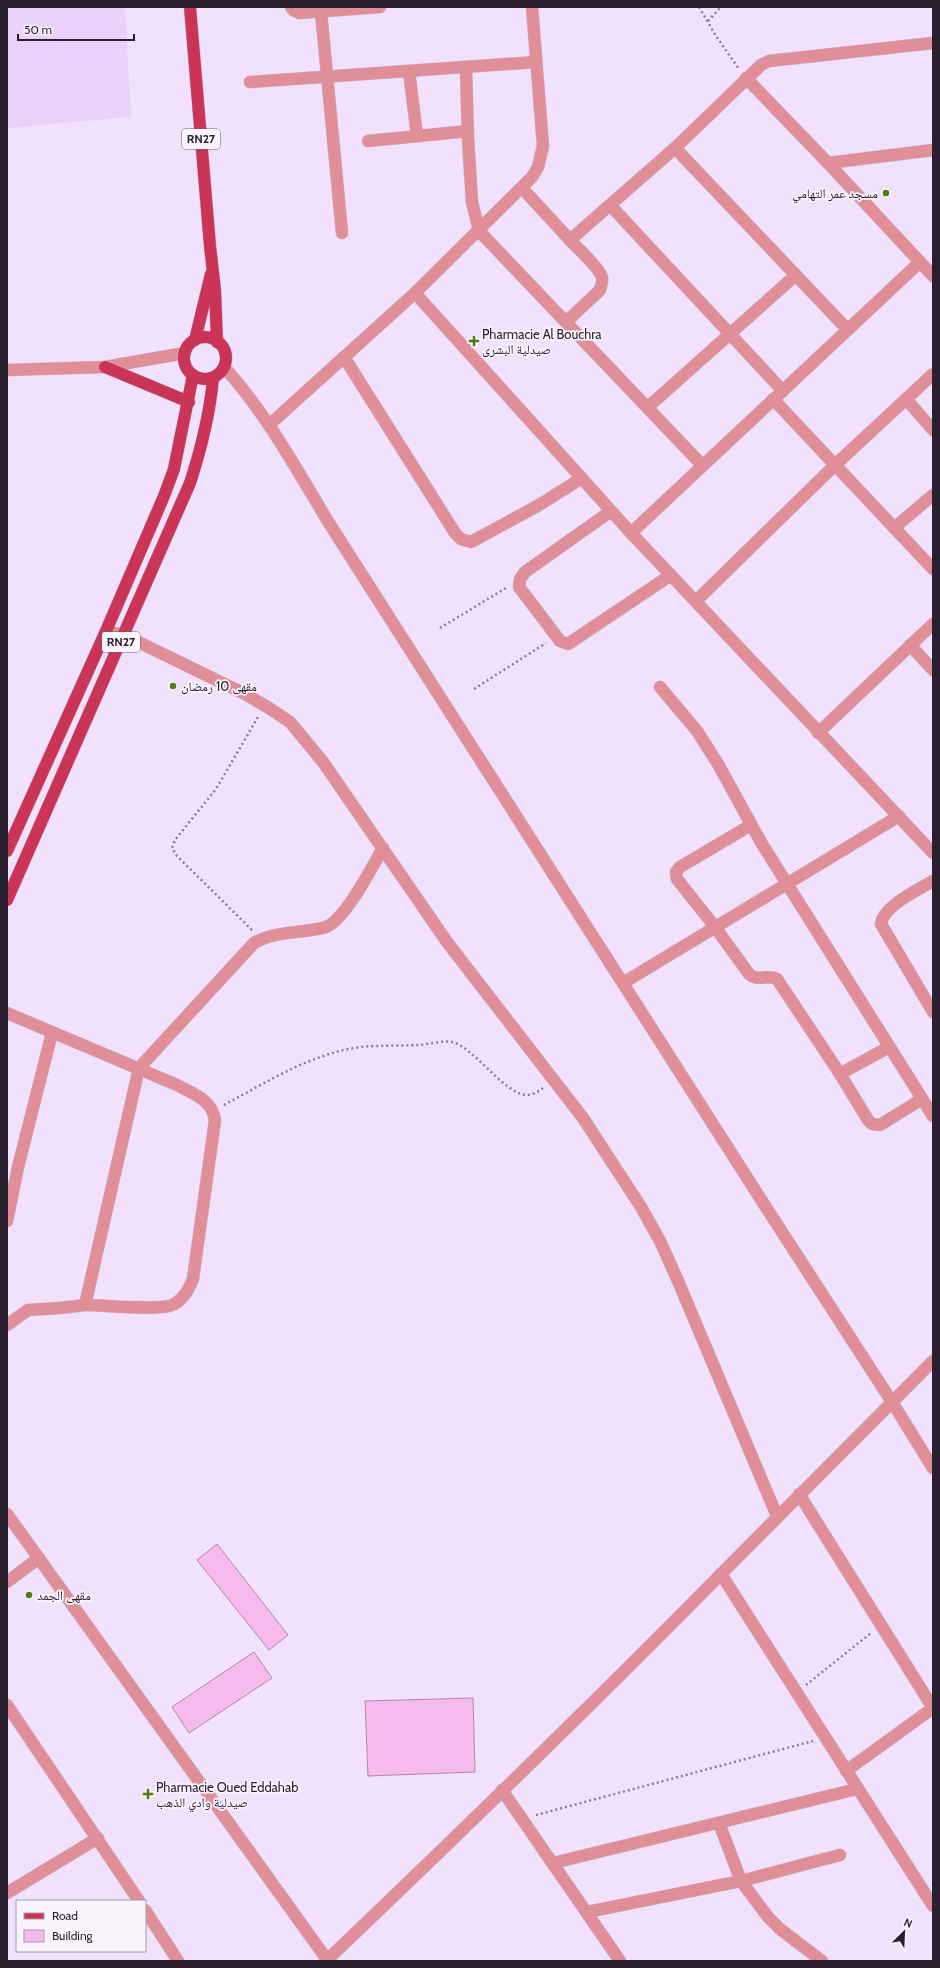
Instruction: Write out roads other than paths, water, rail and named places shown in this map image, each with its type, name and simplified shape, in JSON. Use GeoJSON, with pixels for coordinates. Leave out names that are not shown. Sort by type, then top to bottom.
{"type":"FeatureCollection","features":[{"type":"Feature","properties":{"kind":"main road","name":"RN27"},"geometry":{"type":"LineString","coordinates":[[190,7],[212,270],[215,290],[217,342],[225,353],[224,367]]}},
{"type":"Feature","properties":{"kind":"main road","name":"RN27"},"geometry":{"type":"LineString","coordinates":[[185,353],[195,340],[212,270]]}},
{"type":"Feature","properties":{"kind":"main road"},"geometry":{"type":"LineString","coordinates":[[195,340],[204,338],[217,342]]}},
{"type":"Feature","properties":{"kind":"main road"},"geometry":{"type":"LineString","coordinates":[[185,353],[185,365],[193,375],[201,379],[213,378],[224,367]]}},
{"type":"Feature","properties":{"kind":"main road"},"geometry":{"type":"LineString","coordinates":[[105,367],[189,402]]}},
{"type":"Feature","properties":{"kind":"main road","name":"RN27"},"geometry":{"type":"LineString","coordinates":[[7,850],[106,631],[174,469],[189,402],[193,375]]}},
{"type":"Feature","properties":{"kind":"main road","name":"RN27"},"geometry":{"type":"LineString","coordinates":[[7,900],[190,484],[209,413],[213,378]]}},
{"type":"Feature","properties":{"kind":"street"},"geometry":{"type":"LineString","coordinates":[[291,7],[299,13],[380,7]]}},
{"type":"Feature","properties":{"kind":"street"},"geometry":{"type":"LineString","coordinates":[[269,425],[415,293],[532,178],[538,167],[543,146],[532,7]]}},
{"type":"Feature","properties":{"kind":"street"},"geometry":{"type":"LineString","coordinates":[[321,12],[342,233]]}},
{"type":"Feature","properties":{"kind":"street"},"geometry":{"type":"LineString","coordinates":[[570,240],[675,148],[754,70],[769,61],[933,43]]}},
{"type":"Feature","properties":{"kind":"street"},"geometry":{"type":"LineString","coordinates":[[250,82],[536,62]]}},
{"type":"Feature","properties":{"kind":"street"},"geometry":{"type":"LineString","coordinates":[[466,67],[472,202],[479,231],[702,465]]}},
{"type":"Feature","properties":{"kind":"street"},"geometry":{"type":"LineString","coordinates":[[408,71],[417,136]]}},
{"type":"Feature","properties":{"kind":"street"},"geometry":{"type":"LineString","coordinates":[[746,78],[828,163],[933,276]]}},
{"type":"Feature","properties":{"kind":"street"},"geometry":{"type":"LineString","coordinates":[[368,141],[468,131]]}},
{"type":"Feature","properties":{"kind":"street"},"geometry":{"type":"LineString","coordinates":[[675,148],[847,329]]}},
{"type":"Feature","properties":{"kind":"street"},"geometry":{"type":"LineString","coordinates":[[828,163],[933,150]]}},
{"type":"Feature","properties":{"kind":"street"},"geometry":{"type":"LineString","coordinates":[[522,188],[599,272],[602,278],[600,290],[566,322]]}},
{"type":"Feature","properties":{"kind":"street"},"geometry":{"type":"LineString","coordinates":[[610,205],[783,391]]}},
{"type":"Feature","properties":{"kind":"street"},"geometry":{"type":"LineString","coordinates":[[632,533],[702,465],[920,262]]}},
{"type":"Feature","properties":{"kind":"street"},"geometry":{"type":"LineString","coordinates":[[648,407],[796,275]]}},
{"type":"Feature","properties":{"kind":"street"},"geometry":{"type":"LineString","coordinates":[[415,293],[632,533],[933,853]]}},
{"type":"Feature","properties":{"kind":"street"},"geometry":{"type":"LineString","coordinates":[[7,370],[105,367],[185,353]]}},
{"type":"Feature","properties":{"kind":"street"},"geometry":{"type":"LineString","coordinates":[[344,357],[451,527],[464,541],[471,542],[539,505],[582,478]]}},
{"type":"Feature","properties":{"kind":"street"},"geometry":{"type":"LineString","coordinates":[[224,367],[235,379],[269,425],[329,523],[933,1468]]}},
{"type":"Feature","properties":{"kind":"street"},"geometry":{"type":"LineString","coordinates":[[696,601],[835,465],[933,374]]}},
{"type":"Feature","properties":{"kind":"street"},"geometry":{"type":"LineString","coordinates":[[773,399],[933,569]]}},
{"type":"Feature","properties":{"kind":"street"},"geometry":{"type":"LineString","coordinates":[[906,399],[933,430]]}},
{"type":"Feature","properties":{"kind":"street"},"geometry":{"type":"LineString","coordinates":[[894,528],[933,496]]}},
{"type":"Feature","properties":{"kind":"street"},"geometry":{"type":"LineString","coordinates":[[612,511],[525,572],[520,579],[519,586],[560,641],[568,644],[671,575]]}},
{"type":"Feature","properties":{"kind":"street"},"geometry":{"type":"LineString","coordinates":[[818,732],[933,624]]}},
{"type":"Feature","properties":{"kind":"street"},"geometry":{"type":"LineString","coordinates":[[106,631],[124,635],[245,694],[290,722],[304,738],[383,848],[447,942],[583,1118],[619,1171],[660,1241],[778,1516]]}},
{"type":"Feature","properties":{"kind":"street"},"geometry":{"type":"LineString","coordinates":[[910,646],[933,670]]}},
{"type":"Feature","properties":{"kind":"street"},"geometry":{"type":"LineString","coordinates":[[660,687],[697,732],[718,764],[751,825],[786,884],[933,1116]]}},
{"type":"Feature","properties":{"kind":"street"},"geometry":{"type":"LineString","coordinates":[[623,983],[899,816]]}},
{"type":"Feature","properties":{"kind":"street"},"geometry":{"type":"LineString","coordinates":[[751,825],[680,867],[676,872],[677,879],[752,977],[757,978],[769,976],[777,979],[840,1074],[868,1120],[876,1125],[880,1125],[922,1099]]}},
{"type":"Feature","properties":{"kind":"street"},"geometry":{"type":"LineString","coordinates":[[85,1305],[139,1068],[249,948],[261,939],[272,935],[326,926],[333,923],[349,904],[383,848]]}},
{"type":"Feature","properties":{"kind":"street"},"geometry":{"type":"LineString","coordinates":[[933,881],[889,909],[882,918],[881,924],[933,1012]]}},
{"type":"Feature","properties":{"kind":"street"},"geometry":{"type":"LineString","coordinates":[[7,1013],[139,1068],[202,1099],[210,1106],[215,1120],[193,1279],[189,1289],[182,1298],[172,1305],[147,1307],[85,1305],[28,1310],[7,1325]]}},
{"type":"Feature","properties":{"kind":"street"},"geometry":{"type":"LineString","coordinates":[[7,1221],[18,1167],[52,1033]]}},
{"type":"Feature","properties":{"kind":"street"},"geometry":{"type":"LineString","coordinates":[[840,1074],[889,1047]]}},
{"type":"Feature","properties":{"kind":"street"},"geometry":{"type":"LineString","coordinates":[[7,1514],[327,1960],[721,1574],[933,1361]]}},
{"type":"Feature","properties":{"kind":"street"},"geometry":{"type":"LineString","coordinates":[[799,1494],[933,1708],[846,1771]]}},
{"type":"Feature","properties":{"kind":"street"},"geometry":{"type":"LineString","coordinates":[[7,1582],[39,1558]]}},
{"type":"Feature","properties":{"kind":"street"},"geometry":{"type":"LineString","coordinates":[[721,1574],[933,1906]]}},
{"type":"Feature","properties":{"kind":"street"},"geometry":{"type":"LineString","coordinates":[[7,1705],[138,1900]]}},
{"type":"Feature","properties":{"kind":"street"},"geometry":{"type":"LineString","coordinates":[[7,1722],[20,1723]]}},
{"type":"Feature","properties":{"kind":"street"},"geometry":{"type":"LineString","coordinates":[[553,1863],[857,1789]]}},
{"type":"Feature","properties":{"kind":"street"},"geometry":{"type":"LineString","coordinates":[[502,1790],[620,1961]]}},
{"type":"Feature","properties":{"kind":"street"},"geometry":{"type":"LineString","coordinates":[[719,1823],[741,1881],[768,1917],[780,1929],[822,1961]]}},
{"type":"Feature","properties":{"kind":"street"},"geometry":{"type":"LineString","coordinates":[[7,1893],[98,1838]]}},
{"type":"Feature","properties":{"kind":"street"},"geometry":{"type":"LineString","coordinates":[[587,1912],[741,1881],[840,1854]]}},
{"type":"Feature","properties":{"kind":"street"},"geometry":{"type":"LineString","coordinates":[[146,1912],[178,1961]]}},
{"type":"Feature","properties":{"kind":"place","name":"مسجد عمر التهامي"},"geometry":{"type":"Point","coordinates":[886,193]}},
{"type":"Feature","properties":{"kind":"place","name":"Pharmacie Al Bouchra صيدلية البشرى"},"geometry":{"type":"Point","coordinates":[474,341]}},
{"type":"Feature","properties":{"kind":"place","name":"مقهى 10 رمضان"},"geometry":{"type":"Point","coordinates":[173,686]}},
{"type":"Feature","properties":{"kind":"place","name":"مقهى الجمد"},"geometry":{"type":"Point","coordinates":[29,1595]}},
{"type":"Feature","properties":{"kind":"place","name":"Pharmacie Oued Eddahab صيدلية وادي الذهب"},"geometry":{"type":"Point","coordinates":[148,1794]}}]}
